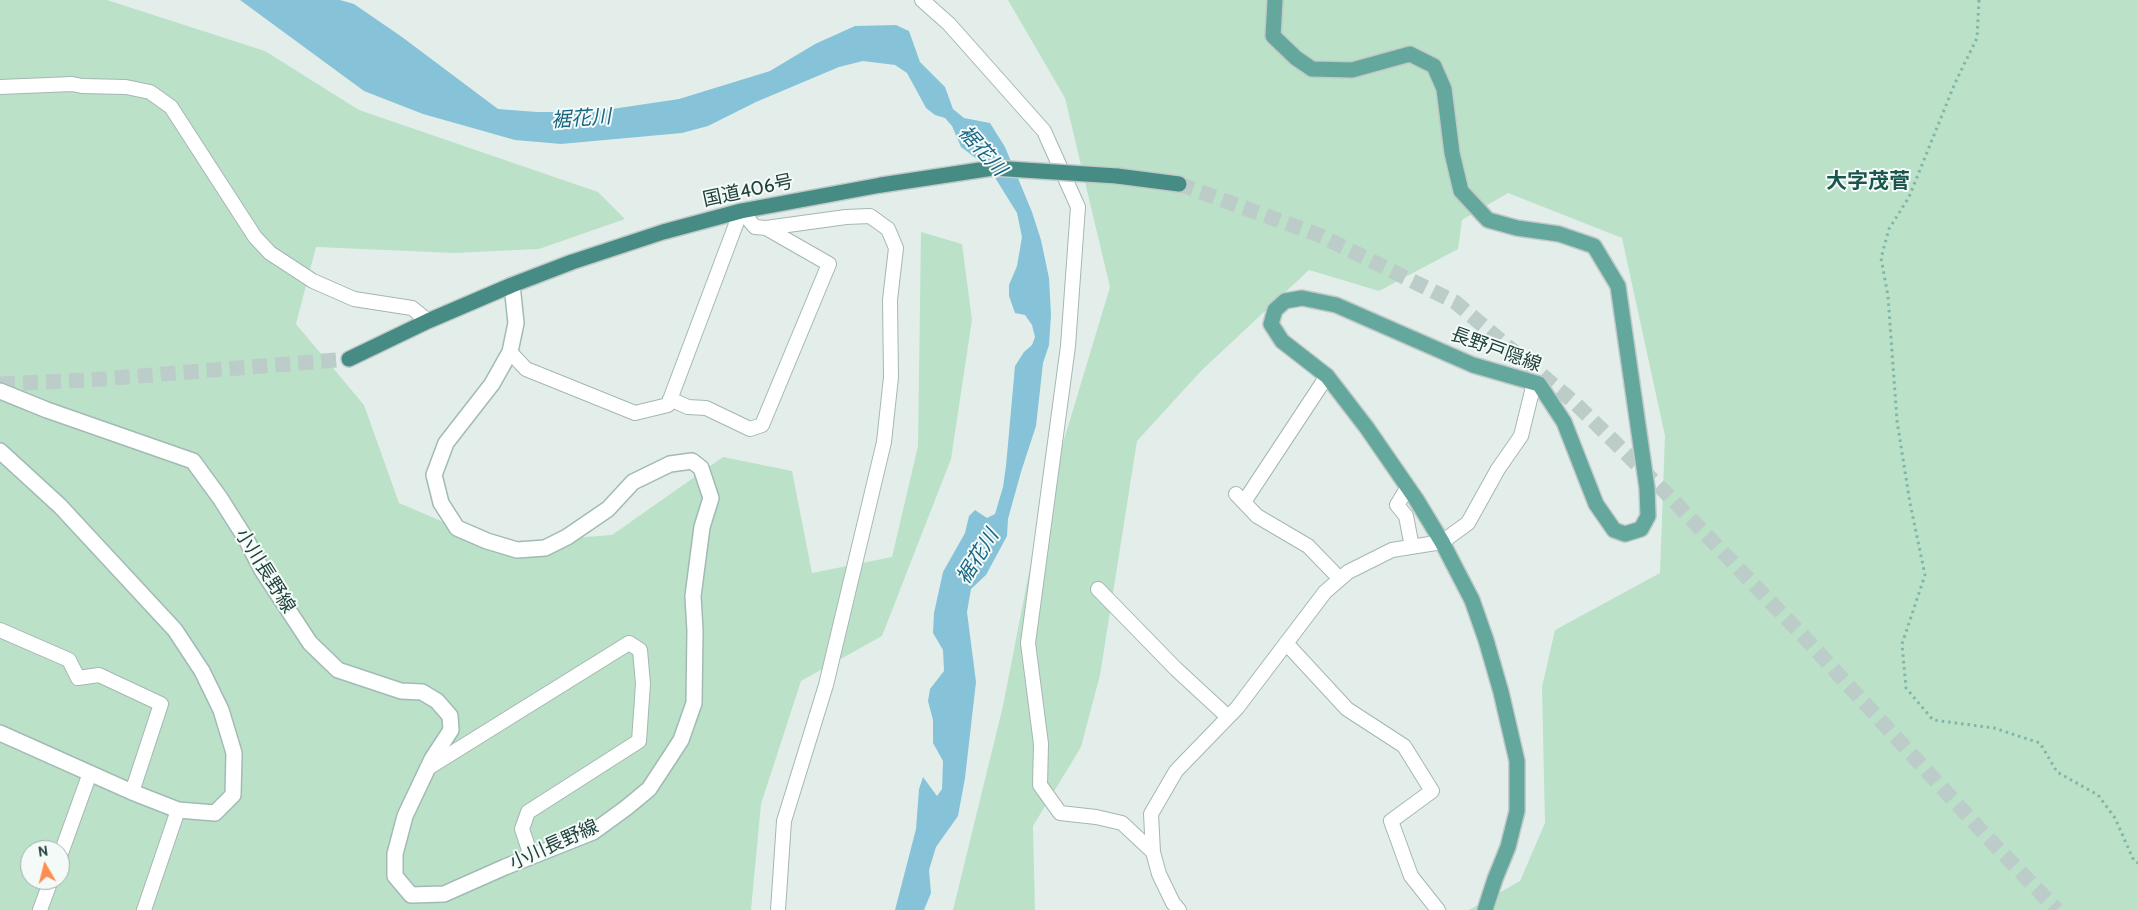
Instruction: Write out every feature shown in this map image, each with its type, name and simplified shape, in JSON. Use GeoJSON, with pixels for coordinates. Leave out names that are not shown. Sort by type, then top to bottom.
{"type":"FeatureCollection","features":[{"type":"Feature","properties":{"kind":"highway","name":"国道406号"},"geometry":{"type":"LineString","coordinates":[[349,358],[428,321],[572,262],[663,232],[742,211],[881,185],[993,168],[1117,176],[1178,184]]}},
{"type":"Feature","properties":{"kind":"main road","name":"長野戸隠線"},"geometry":{"type":"LineString","coordinates":[[1275,0],[1273,36],[1296,58],[1312,69],[1352,70],[1410,54],[1434,66],[1444,89],[1452,153],[1461,191],[1488,220],[1517,228],[1559,234],[1594,246],[1618,286],[1647,488],[1648,516],[1641,529],[1624,534],[1614,530],[1596,504],[1564,422],[1539,384],[1473,365],[1336,305],[1302,298],[1285,301],[1275,310],[1271,324],[1282,341],[1327,376],[1408,487],[1442,542],[1472,600],[1501,692],[1517,761],[1517,811],[1508,847],[1494,878],[1485,910]]}},
{"type":"Feature","properties":{"kind":"main road","name":"小川長野線"},"geometry":{"type":"LineString","coordinates":[[0,391],[46,410],[193,461],[220,498],[246,539],[262,570],[310,643],[338,670],[401,690],[422,692],[437,701],[450,716],[451,730],[428,768],[405,816],[394,854],[395,876],[411,895],[444,894],[531,856],[593,832],[626,808],[649,789],[681,740],[694,703],[696,640],[693,596],[702,527],[711,498],[701,468],[692,461],[670,464],[633,482],[608,508],[567,537],[545,548],[517,550],[487,541],[457,528],[441,504],[434,475],[446,443],[492,384],[510,352],[516,324],[512,285]]}},
{"type":"Feature","properties":{"kind":"main road"},"geometry":{"type":"LineString","coordinates":[[0,451],[60,506],[175,630],[202,671],[221,710],[234,753],[233,795],[215,813],[178,810],[1,736]]}},
{"type":"Feature","properties":{"kind":"street"},"geometry":{"type":"LineString","coordinates":[[922,0],[949,24],[1044,131],[1078,207],[1068,346],[1028,643],[1041,744],[1040,785],[1060,813],[1096,817],[1122,823],[1153,852]]}},
{"type":"Feature","properties":{"kind":"street"},"geometry":{"type":"LineString","coordinates":[[0,86],[72,84],[126,87],[150,92],[171,107],[255,237],[270,253],[314,281],[354,299],[412,308],[428,321]]}},
{"type":"Feature","properties":{"kind":"street"},"geometry":{"type":"LineString","coordinates":[[510,352],[526,369],[635,413],[668,405],[742,211],[755,227],[766,228],[846,217],[870,216],[888,229],[896,248],[890,300],[891,376],[884,442],[826,685],[784,820],[778,910]]}},
{"type":"Feature","properties":{"kind":"street"},"geometry":{"type":"LineString","coordinates":[[670,399],[688,406],[706,408],[750,429],[762,425],[829,264],[766,228]]}},
{"type":"Feature","properties":{"kind":"street"},"geometry":{"type":"LineString","coordinates":[[1327,376],[1240,498],[1257,516],[1308,546],[1340,579]]}},
{"type":"Feature","properties":{"kind":"street"},"geometry":{"type":"LineString","coordinates":[[1179,910],[1159,874],[1153,852],[1151,814],[1176,771],[1228,717],[1325,592],[1348,572],[1392,550],[1442,542],[1468,523],[1488,486],[1521,436],[1534,383]]}},
{"type":"Feature","properties":{"kind":"street"},"geometry":{"type":"LineString","coordinates":[[1408,487],[1396,505],[1406,516],[1412,547]]}},
{"type":"Feature","properties":{"kind":"street"},"geometry":{"type":"LineString","coordinates":[[1098,589],[1176,669],[1228,717]]}},
{"type":"Feature","properties":{"kind":"street"},"geometry":{"type":"LineString","coordinates":[[0,630],[69,660],[78,678],[99,675],[161,704],[132,792]]}},
{"type":"Feature","properties":{"kind":"street"},"geometry":{"type":"LineString","coordinates":[[428,768],[629,643],[640,650],[643,684],[639,741],[528,812],[522,828],[531,856]]}},
{"type":"Feature","properties":{"kind":"street"},"geometry":{"type":"LineString","coordinates":[[1286,643],[1347,709],[1404,746],[1432,791],[1391,821],[1411,876],[1438,910]]}},
{"type":"Feature","properties":{"kind":"street"},"geometry":{"type":"LineString","coordinates":[[66,840],[90,774]]}},
{"type":"Feature","properties":{"kind":"street"},"geometry":{"type":"LineString","coordinates":[[144,910],[178,810]]}},
{"type":"Feature","properties":{"kind":"street"},"geometry":{"type":"LineString","coordinates":[[40,910],[47,890]]}},
{"type":"Feature","properties":{"kind":"path"},"geometry":{"type":"LineString","coordinates":[[1979,0],[1976,38],[1955,82],[1909,197],[1889,229],[1881,258],[1888,296],[1897,421],[1910,503],[1925,575],[1902,644],[1906,688],[1932,720],[1994,728],[2040,742],[2056,772],[2098,795],[2115,818],[2134,861],[2138,863]]}},
{"type":"Feature","properties":{"kind":"green space"},"geometry":{"type":"Polygon","coordinates":[[[0,0],[107,0],[265,51],[359,110],[598,192],[625,219],[539,249],[454,253],[316,247],[296,324],[364,405],[399,503],[495,544],[612,535],[723,457],[792,471],[812,573],[892,557],[918,446],[921,232],[962,244],[972,320],[951,459],[882,636],[801,681],[761,804],[751,910],[0,910],[0,0]]]}},
{"type":"Feature","properties":{"kind":"green space"},"geometry":{"type":"Polygon","coordinates":[[[1008,0],[2138,0],[2138,910],[1469,910],[1520,881],[1545,823],[1542,687],[1555,630],[1660,573],[1665,436],[1622,238],[1508,193],[1462,220],[1458,249],[1379,291],[1309,270],[1202,370],[1137,441],[1100,675],[1081,747],[1033,826],[1035,910],[953,910],[1003,706],[1038,526],[1110,287],[1065,98],[1008,0]]]}},
{"type":"Feature","properties":{"kind":"water","name":"裾花川"},"geometry":{"type":"Polygon","coordinates":[[[240,0],[340,0],[354,4],[402,37],[498,109],[537,112],[592,112],[679,99],[770,71],[815,44],[855,26],[896,25],[909,31],[920,62],[945,87],[953,109],[964,118],[990,123],[1005,147],[1032,212],[1041,240],[1049,278],[1051,315],[1049,345],[1043,363],[1036,426],[1008,519],[1007,536],[986,575],[971,589],[967,612],[976,682],[965,778],[958,816],[936,847],[929,870],[931,893],[924,910],[895,910],[916,829],[919,789],[923,777],[937,796],[942,789],[943,761],[933,743],[933,720],[928,701],[930,689],[944,671],[943,650],[933,633],[934,613],[943,572],[965,533],[969,516],[975,510],[987,518],[995,514],[1003,487],[1006,466],[1015,366],[1024,352],[1032,345],[1035,337],[1032,325],[1025,315],[1015,313],[1009,296],[1009,285],[1017,266],[1022,237],[1017,213],[989,168],[961,147],[952,126],[945,118],[935,115],[926,108],[907,73],[895,65],[863,61],[839,67],[756,102],[708,126],[682,133],[561,144],[515,140],[423,114],[364,91],[240,0]]]}},
{"type":"Feature","properties":{"kind":"tunnel"},"geometry":{"type":"LineString","coordinates":[[1179,184],[1319,235],[1455,302],[1576,404],[1669,496],[1805,638],[1989,839],[2057,910]]}},
{"type":"Feature","properties":{"kind":"tunnel"},"geometry":{"type":"LineString","coordinates":[[0,384],[90,380],[349,359]]}},
{"type":"Feature","properties":{"kind":"district","name":"大字茂菅"},"geometry":{"type":"Point","coordinates":[1868,182]}}]}
